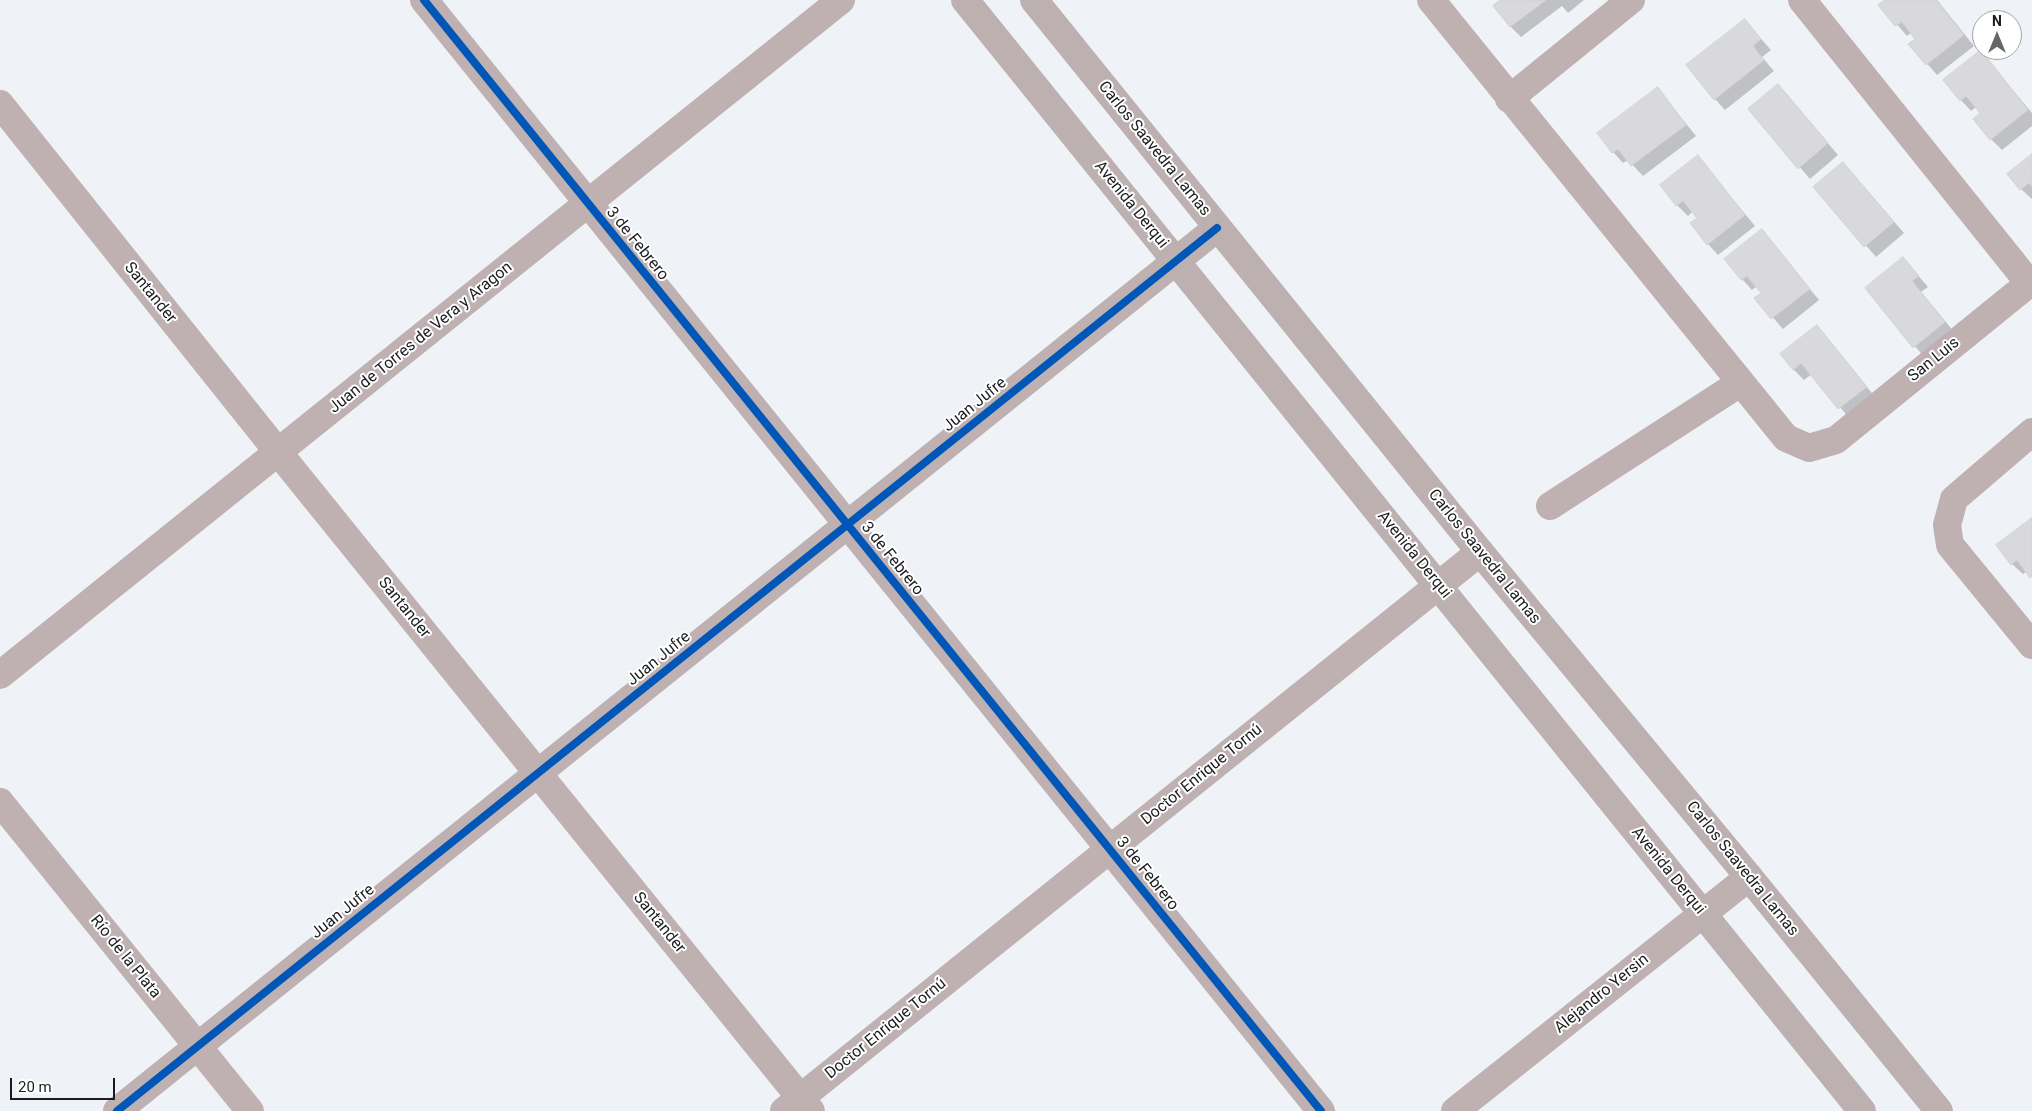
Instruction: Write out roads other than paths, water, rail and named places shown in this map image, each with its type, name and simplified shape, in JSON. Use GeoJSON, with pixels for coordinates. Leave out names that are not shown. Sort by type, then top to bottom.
{"type":"FeatureCollection","features":[{"type":"Feature","properties":{"kind":"main road","name":"Avenida Derqui"},"geometry":{"type":"LineString","coordinates":[[965,0],[1862,1111]]}},
{"type":"Feature","properties":{"kind":"main road","name":"Carlos Saavedra Lamas"},"geometry":{"type":"LineString","coordinates":[[1034,0],[1480,552],[1749,877],[1939,1111]]}},
{"type":"Feature","properties":{"kind":"street","name":"3 de Febrero"},"geometry":{"type":"LineString","coordinates":[[424,0],[1321,1111]]}},
{"type":"Feature","properties":{"kind":"street","name":"Juan de Torres de Vera y Aragon"},"geometry":{"type":"LineString","coordinates":[[0,675],[842,0]]}},
{"type":"Feature","properties":{"kind":"street"},"geometry":{"type":"LineString","coordinates":[[1431,0],[1740,383],[1550,506]]}},
{"type":"Feature","properties":{"kind":"street"},"geometry":{"type":"LineString","coordinates":[[1509,99],[1631,0]]}},
{"type":"Feature","properties":{"kind":"street"},"geometry":{"type":"LineString","coordinates":[[1802,0],[2030,282]]}},
{"type":"Feature","properties":{"kind":"street","name":"Santander"},"geometry":{"type":"LineString","coordinates":[[0,104],[538,774],[798,1107]]}},
{"type":"Feature","properties":{"kind":"street","name":"Juan Jufre"},"geometry":{"type":"LineString","coordinates":[[117,1111],[1217,228]]}},
{"type":"Feature","properties":{"kind":"street","name":"San Luis"},"geometry":{"type":"LineString","coordinates":[[1740,383],[1786,438],[1808,448],[1836,440],[2030,282]]}},
{"type":"Feature","properties":{"kind":"street"},"geometry":{"type":"LineString","coordinates":[[2032,432],[1954,499],[1947,526],[1950,545],[2032,645]]}},
{"type":"Feature","properties":{"kind":"street","name":"Doctor Enrique Tornú"},"geometry":{"type":"LineString","coordinates":[[798,1107],[1110,850],[1480,552]]}},
{"type":"Feature","properties":{"kind":"street","name":"Río de la Plata"},"geometry":{"type":"LineString","coordinates":[[0,802],[250,1111]]}},
{"type":"Feature","properties":{"kind":"street","name":"Alejandro Yersin"},"geometry":{"type":"LineString","coordinates":[[1455,1111],[1749,877]]}}]}
